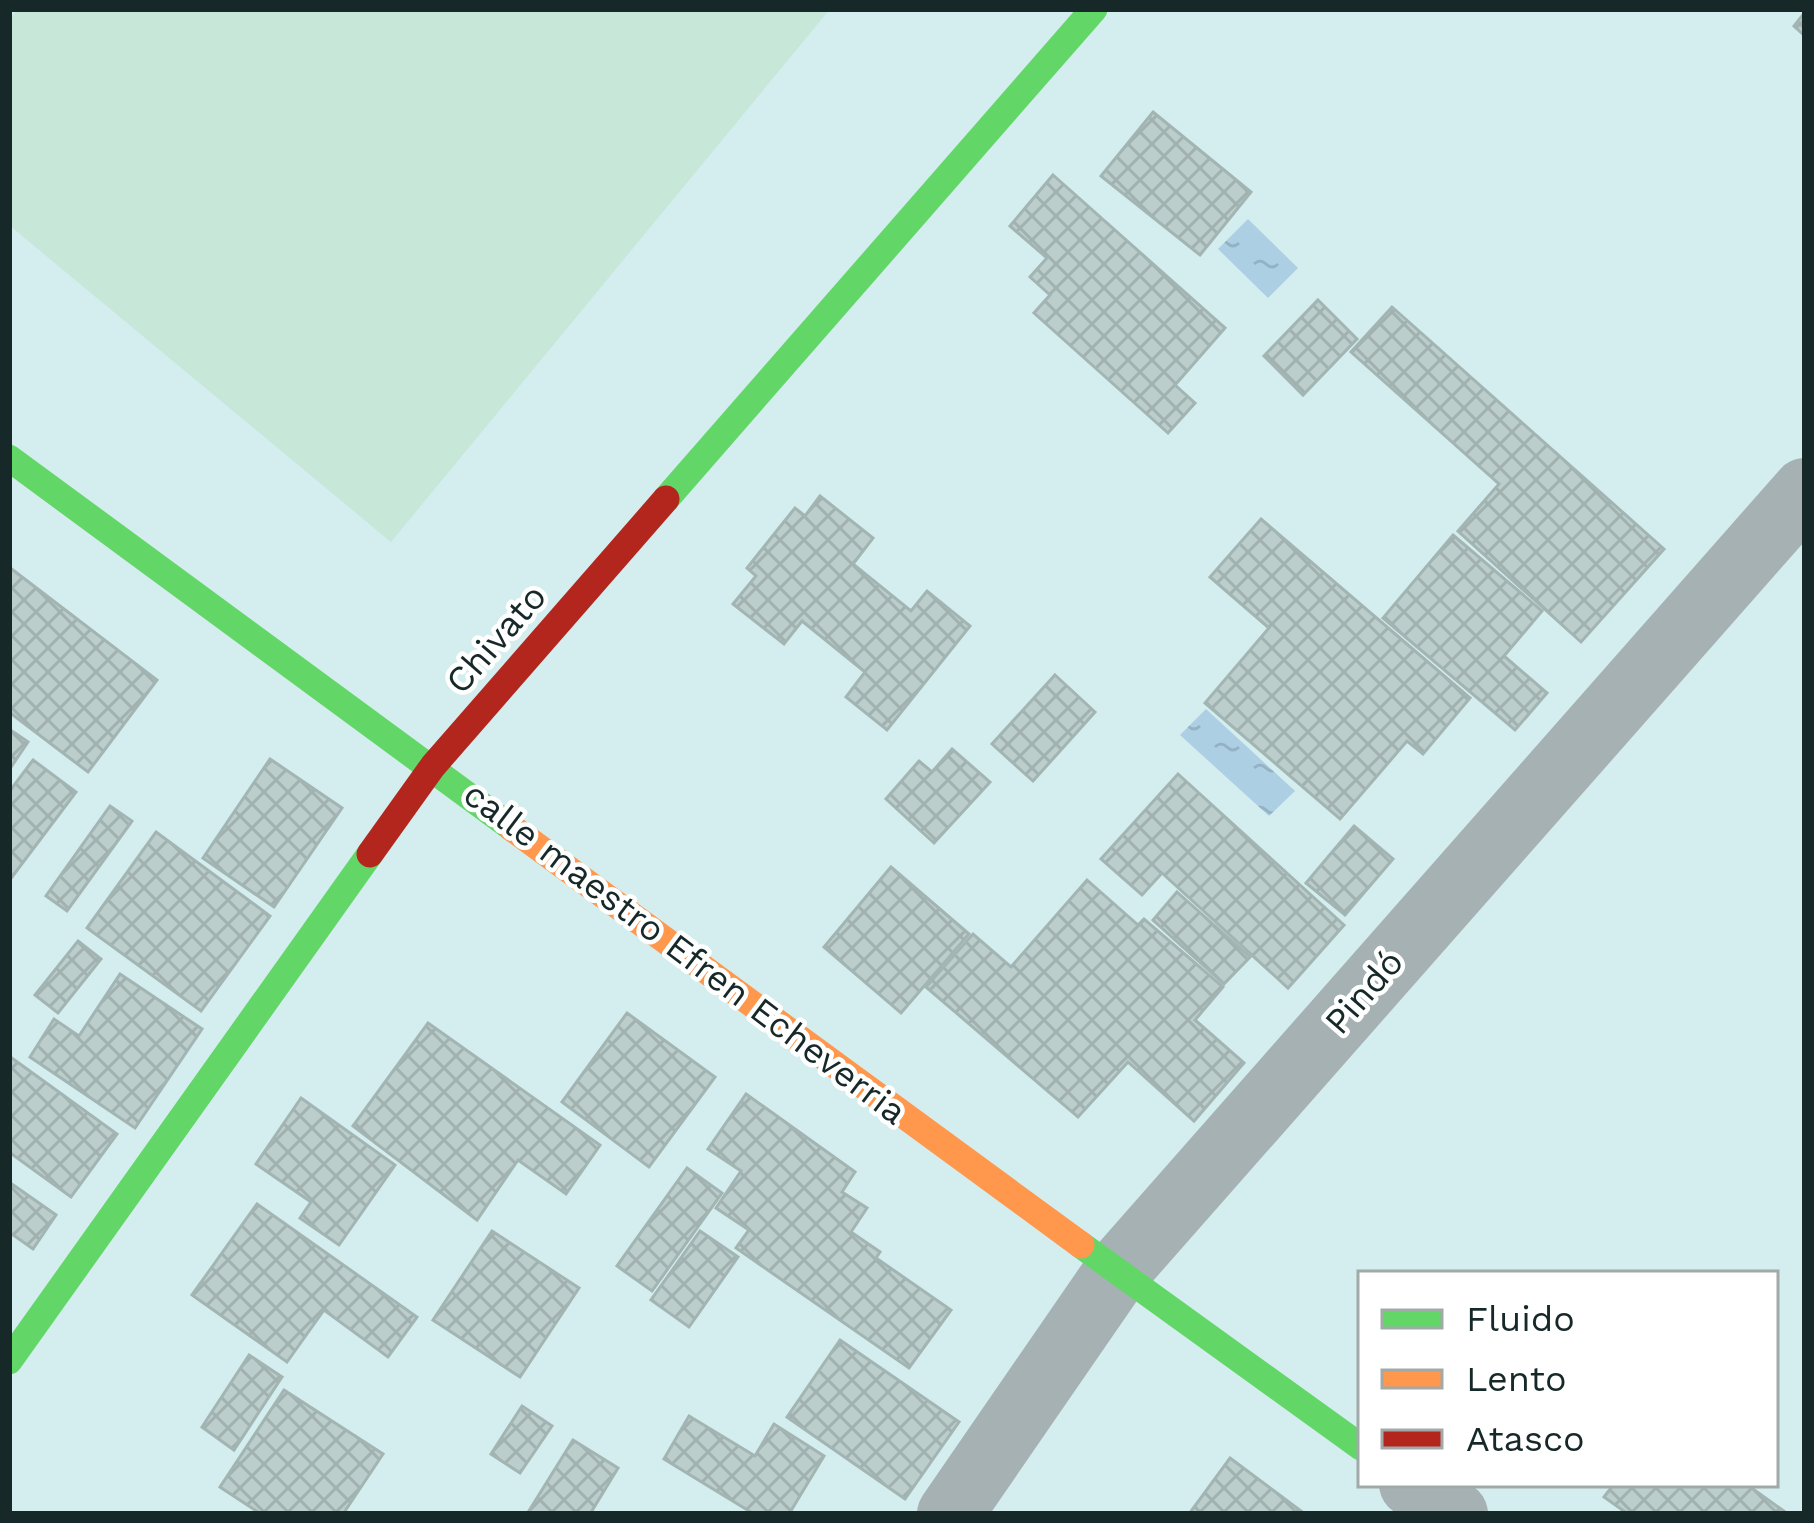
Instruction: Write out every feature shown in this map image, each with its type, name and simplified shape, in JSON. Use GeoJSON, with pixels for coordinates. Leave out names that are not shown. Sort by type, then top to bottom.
{"type":"FeatureCollection","features":[{"type":"Feature","properties":{"kind":"street","name":"Chivato"},"geometry":{"type":"LineString","coordinates":[[9,1361],[433,766],[1094,9]]}},
{"type":"Feature","properties":{"kind":"street","name":"calle maestro Efren Echeverria"},"geometry":{"type":"LineString","coordinates":[[9,458],[1358,1446]]}},
{"type":"Feature","properties":{"kind":"street","name":"Pindó"},"geometry":{"type":"LineString","coordinates":[[950,1514],[1116,1273],[1805,491]]}},
{"type":"Feature","properties":{"kind":"street"},"geometry":{"type":"LineString","coordinates":[[1416,1487],[1455,1514]]}},
{"type":"Feature","properties":{"kind":"green space"},"geometry":{"type":"Polygon","coordinates":[[[18,9],[830,9],[391,542],[9,225],[9,20],[18,9]]]}},
{"type":"Feature","properties":{"kind":"water"},"geometry":{"type":"Polygon","coordinates":[[[1248,219],[1298,268],[1268,298],[1218,249],[1248,219]]]}},
{"type":"Feature","properties":{"kind":"water"},"geometry":{"type":"Polygon","coordinates":[[[1206,709],[1295,791],[1269,816],[1180,735],[1206,709]]]}},
{"type":"Feature","properties":{"kind":"building"},"geometry":{"type":"Polygon","coordinates":[[[1805,12],[1805,36],[1794,26],[1805,12]]]}},
{"type":"Feature","properties":{"kind":"building"},"geometry":{"type":"Polygon","coordinates":[[[1153,112],[1251,192],[1200,255],[1101,176],[1153,112]]]}},
{"type":"Feature","properties":{"kind":"building"},"geometry":{"type":"Polygon","coordinates":[[[1053,175],[1225,328],[1175,385],[1195,403],[1168,433],[1034,313],[1050,295],[1030,277],[1047,258],[1010,226],[1053,175]]]}},
{"type":"Feature","properties":{"kind":"building"},"geometry":{"type":"Polygon","coordinates":[[[1318,300],[1357,339],[1303,395],[1264,356],[1318,300]]]}},
{"type":"Feature","properties":{"kind":"building"},"geometry":{"type":"Polygon","coordinates":[[[1392,307],[1664,549],[1581,642],[1458,531],[1499,484],[1351,352],[1392,307]]]}},
{"type":"Feature","properties":{"kind":"building"},"geometry":{"type":"Polygon","coordinates":[[[820,496],[873,538],[853,564],[911,611],[927,591],[970,626],[887,730],[846,697],[865,672],[802,621],[784,644],[733,604],[756,576],[747,568],[795,508],[805,516],[820,496]]]}},
{"type":"Feature","properties":{"kind":"building"},"geometry":{"type":"Polygon","coordinates":[[[1261,519],[1470,698],[1423,754],[1407,741],[1340,819],[1205,703],[1269,628],[1210,577],[1261,519]]]}},
{"type":"Feature","properties":{"kind":"building"},"geometry":{"type":"Polygon","coordinates":[[[1453,535],[1542,611],[1504,656],[1547,693],[1515,730],[1383,618],[1453,535]]]}},
{"type":"Feature","properties":{"kind":"building"},"geometry":{"type":"Polygon","coordinates":[[[9,567],[157,680],[88,772],[9,712],[9,567]]]}},
{"type":"Feature","properties":{"kind":"building"},"geometry":{"type":"Polygon","coordinates":[[[1055,675],[1095,712],[1033,781],[992,744],[1055,675]]]}},
{"type":"Feature","properties":{"kind":"building"},"geometry":{"type":"Polygon","coordinates":[[[9,729],[28,742],[9,770],[9,729]]]}},
{"type":"Feature","properties":{"kind":"building"},"geometry":{"type":"Polygon","coordinates":[[[952,749],[990,782],[934,843],[886,799],[919,761],[932,772],[952,749]]]}},
{"type":"Feature","properties":{"kind":"building"},"geometry":{"type":"Polygon","coordinates":[[[270,759],[342,808],[274,907],[203,858],[270,759]]]}},
{"type":"Feature","properties":{"kind":"building"},"geometry":{"type":"Polygon","coordinates":[[[33,760],[76,792],[9,881],[9,792],[33,760]]]}},
{"type":"Feature","properties":{"kind":"building"},"geometry":{"type":"Polygon","coordinates":[[[1178,774],[1344,925],[1288,988],[1162,873],[1142,895],[1101,859],[1178,774]]]}},
{"type":"Feature","properties":{"kind":"building"},"geometry":{"type":"Polygon","coordinates":[[[110,806],[132,821],[67,911],[46,896],[110,806]]]}},
{"type":"Feature","properties":{"kind":"building"},"geometry":{"type":"Polygon","coordinates":[[[1354,826],[1393,859],[1345,915],[1306,883],[1354,826]]]}},
{"type":"Feature","properties":{"kind":"building"},"geometry":{"type":"Polygon","coordinates":[[[156,832],[270,916],[201,1011],[87,928],[156,832]]]}},
{"type":"Feature","properties":{"kind":"building"},"geometry":{"type":"Polygon","coordinates":[[[891,867],[969,934],[901,1013],[824,947],[891,867]]]}},
{"type":"Feature","properties":{"kind":"building"},"geometry":{"type":"Polygon","coordinates":[[[1087,880],[1138,925],[1144,919],[1223,987],[1195,1020],[1244,1063],[1194,1121],[1128,1062],[1078,1117],[926,987],[973,934],[1011,967],[1087,880]]]}},
{"type":"Feature","properties":{"kind":"building"},"geometry":{"type":"Polygon","coordinates":[[[1177,892],[1250,957],[1224,984],[1153,920],[1177,892]]]}},
{"type":"Feature","properties":{"kind":"building"},"geometry":{"type":"Polygon","coordinates":[[[78,941],[101,959],[58,1013],[35,995],[78,941]]]}},
{"type":"Feature","properties":{"kind":"building"},"geometry":{"type":"Polygon","coordinates":[[[120,974],[202,1029],[135,1128],[30,1057],[54,1019],[79,1036],[120,974]]]}},
{"type":"Feature","properties":{"kind":"building"},"geometry":{"type":"Polygon","coordinates":[[[627,1013],[715,1077],[649,1167],[562,1102],[627,1013]]]}},
{"type":"Feature","properties":{"kind":"building"},"geometry":{"type":"Polygon","coordinates":[[[428,1023],[600,1145],[566,1194],[518,1160],[477,1220],[353,1126],[428,1023]]]}},
{"type":"Feature","properties":{"kind":"building"},"geometry":{"type":"Polygon","coordinates":[[[9,1056],[117,1134],[71,1197],[9,1152],[9,1056]]]}},
{"type":"Feature","properties":{"kind":"building"},"geometry":{"type":"Polygon","coordinates":[[[746,1094],[855,1172],[842,1192],[867,1208],[851,1232],[880,1252],[876,1258],[951,1310],[909,1368],[736,1248],[749,1230],[716,1208],[741,1171],[708,1149],[746,1094]]]}},
{"type":"Feature","properties":{"kind":"building"},"geometry":{"type":"Polygon","coordinates":[[[301,1098],[395,1165],[339,1245],[300,1218],[311,1202],[256,1164],[301,1098]]]}},
{"type":"Feature","properties":{"kind":"building"},"geometry":{"type":"Polygon","coordinates":[[[687,1168],[722,1193],[652,1291],[617,1266],[687,1168]]]}},
{"type":"Feature","properties":{"kind":"building"},"geometry":{"type":"Polygon","coordinates":[[[9,1182],[56,1215],[33,1249],[9,1232],[9,1182]]]}},
{"type":"Feature","properties":{"kind":"building"},"geometry":{"type":"Polygon","coordinates":[[[257,1204],[417,1317],[388,1357],[324,1310],[287,1362],[192,1295],[257,1204]]]}},
{"type":"Feature","properties":{"kind":"building"},"geometry":{"type":"Polygon","coordinates":[[[492,1231],[579,1288],[520,1377],[433,1320],[492,1231]]]}},
{"type":"Feature","properties":{"kind":"building"},"geometry":{"type":"Polygon","coordinates":[[[700,1231],[738,1257],[689,1327],[651,1300],[700,1231]]]}},
{"type":"Feature","properties":{"kind":"building"},"geometry":{"type":"Polygon","coordinates":[[[840,1340],[959,1422],[905,1499],[787,1417],[840,1340]]]}},
{"type":"Feature","properties":{"kind":"building"},"geometry":{"type":"Polygon","coordinates":[[[249,1355],[282,1377],[234,1450],[202,1427],[249,1355]]]}},
{"type":"Feature","properties":{"kind":"building"},"geometry":{"type":"Polygon","coordinates":[[[284,1390],[383,1454],[343,1514],[261,1514],[220,1487],[284,1390]]]}},
{"type":"Feature","properties":{"kind":"building"},"geometry":{"type":"Polygon","coordinates":[[[522,1406],[552,1426],[520,1473],[491,1454],[522,1406]]]}},
{"type":"Feature","properties":{"kind":"building"},"geometry":{"type":"Polygon","coordinates":[[[689,1416],[755,1456],[774,1424],[824,1456],[789,1514],[754,1514],[664,1459],[689,1416]]]}},
{"type":"Feature","properties":{"kind":"building"},"geometry":{"type":"Polygon","coordinates":[[[573,1440],[618,1468],[590,1514],[527,1514],[573,1440]]]}},
{"type":"Feature","properties":{"kind":"building"},"geometry":{"type":"Polygon","coordinates":[[[1230,1458],[1305,1514],[1189,1514],[1230,1458]]]}},
{"type":"Feature","properties":{"kind":"building"},"geometry":{"type":"Polygon","coordinates":[[[1612,1487],[1750,1487],[1788,1514],[1628,1514],[1604,1497],[1612,1487]]]}},
{"type":"Feature","properties":{"kind":"traffic: fast"},"geometry":{"type":"LineString","coordinates":[[666,499],[1094,9]]}},
{"type":"Feature","properties":{"kind":"traffic: fast"},"geometry":{"type":"LineString","coordinates":[[9,458],[512,828]]}},
{"type":"Feature","properties":{"kind":"traffic: fast"},"geometry":{"type":"LineString","coordinates":[[9,1361],[370,854]]}},
{"type":"Feature","properties":{"kind":"traffic: fast"},"geometry":{"type":"LineString","coordinates":[[1081,1245],[1358,1445]]}},
{"type":"Feature","properties":{"kind":"traffic: slow"},"geometry":{"type":"LineString","coordinates":[[512,828],[1081,1245]]}},
{"type":"Feature","properties":{"kind":"traffic: jam"},"geometry":{"type":"LineString","coordinates":[[370,854],[433,766],[666,499]]}}]}
